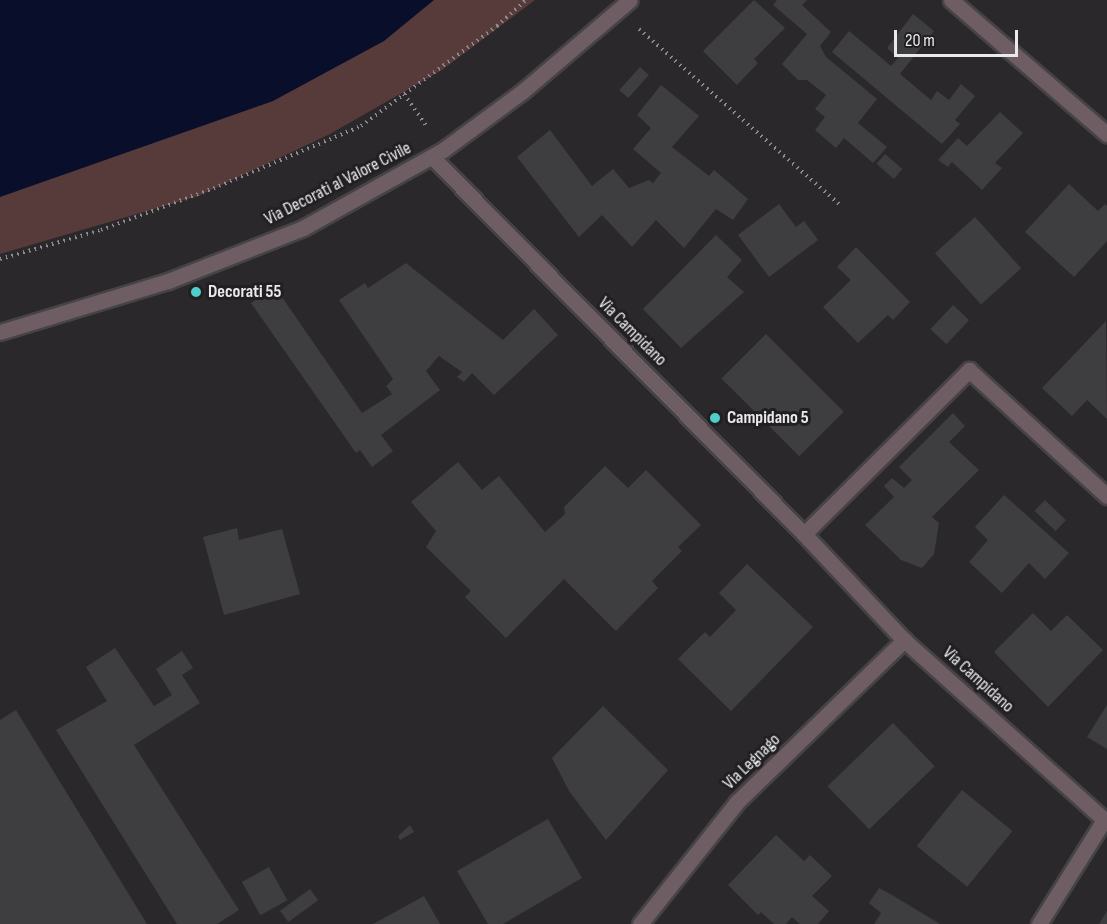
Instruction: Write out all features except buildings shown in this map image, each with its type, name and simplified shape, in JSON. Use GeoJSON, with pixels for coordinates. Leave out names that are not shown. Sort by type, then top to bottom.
{"type":"FeatureCollection","features":[{"type":"Feature","properties":{"kind":"street"},"geometry":{"type":"LineString","coordinates":[[951,0],[1107,134]]}},
{"type":"Feature","properties":{"kind":"street","name":"Via Decorati al Valore Civile"},"geometry":{"type":"LineString","coordinates":[[0,332],[168,282],[303,228],[437,154],[523,92],[625,5]]}},
{"type":"Feature","properties":{"kind":"street","name":"Via Campidano"},"geometry":{"type":"LineString","coordinates":[[437,154],[904,640],[1105,821]]}},
{"type":"Feature","properties":{"kind":"street"},"geometry":{"type":"LineString","coordinates":[[804,534],[969,370],[1107,496]]}},
{"type":"Feature","properties":{"kind":"street","name":"Via Legnago"},"geometry":{"type":"LineString","coordinates":[[640,924],[737,802],[904,640]]}},
{"type":"Feature","properties":{"kind":"street"},"geometry":{"type":"LineString","coordinates":[[1039,924],[1105,821]]}},
{"type":"Feature","properties":{"kind":"path"},"geometry":{"type":"LineString","coordinates":[[0,259],[101,230],[219,186],[361,126],[497,26],[526,0]]}},
{"type":"Feature","properties":{"kind":"path"},"geometry":{"type":"LineString","coordinates":[[625,5],[840,205]]}},
{"type":"Feature","properties":{"kind":"path"},"geometry":{"type":"LineString","coordinates":[[404,94],[437,154]]}},
{"type":"Feature","properties":{"kind":"shaded area"},"geometry":{"type":"Polygon","coordinates":[[[0,0],[535,0],[442,70],[330,134],[198,196],[0,254],[0,0]]]}},
{"type":"Feature","properties":{"kind":"water"},"geometry":{"type":"Polygon","coordinates":[[[0,0],[434,0],[384,41],[273,101],[0,197],[0,0]]]}},
{"type":"Feature","properties":{"kind":"place","name":"Decorati 55"},"geometry":{"type":"Point","coordinates":[196,292]}},
{"type":"Feature","properties":{"kind":"place","name":"Campidano 5"},"geometry":{"type":"Point","coordinates":[715,418]}}]}
